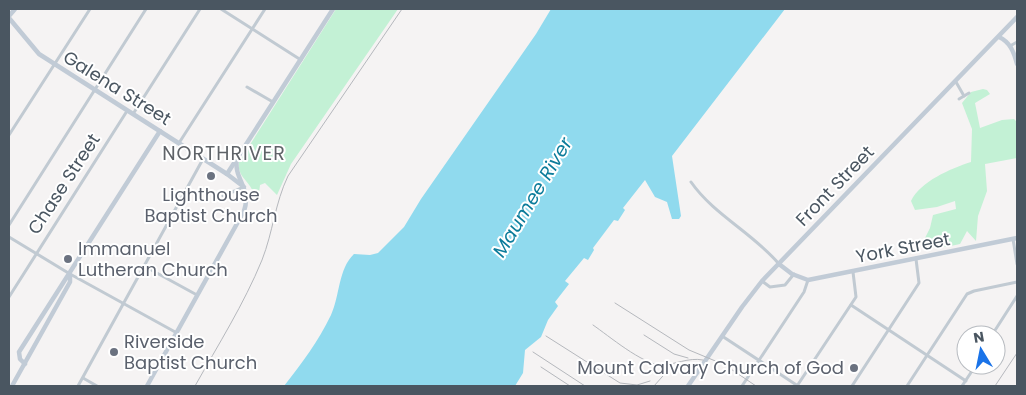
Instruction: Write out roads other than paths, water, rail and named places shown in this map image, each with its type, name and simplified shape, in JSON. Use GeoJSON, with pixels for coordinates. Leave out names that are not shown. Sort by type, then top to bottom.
{"type":"FeatureCollection","features":[{"type":"Feature","properties":{"kind":"street"},"geometry":{"type":"LineString","coordinates":[[9,17],[15,9]]}},
{"type":"Feature","properties":{"kind":"street"},"geometry":{"type":"LineString","coordinates":[[9,135],[90,9]]}},
{"type":"Feature","properties":{"kind":"street"},"geometry":{"type":"LineString","coordinates":[[9,225],[146,9]]}},
{"type":"Feature","properties":{"kind":"street"},"geometry":{"type":"LineString","coordinates":[[133,115],[200,9]]}},
{"type":"Feature","properties":{"kind":"street"},"geometry":{"type":"LineString","coordinates":[[220,9],[301,60]]}},
{"type":"Feature","properties":{"kind":"street"},"geometry":{"type":"LineString","coordinates":[[179,143],[265,9]]}},
{"type":"Feature","properties":{"kind":"street"},"geometry":{"type":"LineString","coordinates":[[227,174],[333,9]]}},
{"type":"Feature","properties":{"kind":"street","name":"Galena Street"},"geometry":{"type":"LineString","coordinates":[[9,17],[16,29],[36,51],[133,115],[203,158],[244,187]]}},
{"type":"Feature","properties":{"kind":"street","name":"Front Street"},"geometry":{"type":"LineString","coordinates":[[688,386],[762,281],[1017,17]]}},
{"type":"Feature","properties":{"kind":"street"},"geometry":{"type":"LineString","coordinates":[[9,28],[16,29]]}},
{"type":"Feature","properties":{"kind":"street"},"geometry":{"type":"LineString","coordinates":[[999,36],[1010,46],[1017,64]]}},
{"type":"Feature","properties":{"kind":"street"},"geometry":{"type":"LineString","coordinates":[[1010,46],[1017,42]]}},
{"type":"Feature","properties":{"kind":"street"},"geometry":{"type":"LineString","coordinates":[[956,82],[964,96]]}},
{"type":"Feature","properties":{"kind":"street"},"geometry":{"type":"LineString","coordinates":[[247,87],[273,102]]}},
{"type":"Feature","properties":{"kind":"street"},"geometry":{"type":"LineString","coordinates":[[959,99],[969,94]]}},
{"type":"Feature","properties":{"kind":"street","name":"Chase Street"},"geometry":{"type":"LineString","coordinates":[[9,296],[127,111]]}},
{"type":"Feature","properties":{"kind":"street"},"geometry":{"type":"LineString","coordinates":[[25,364],[20,359],[19,352],[160,131]]}},
{"type":"Feature","properties":{"kind":"street"},"geometry":{"type":"LineString","coordinates":[[78,386],[203,158]]}},
{"type":"Feature","properties":{"kind":"street"},"geometry":{"type":"LineString","coordinates":[[147,386],[244,211],[247,199],[236,170],[237,158]]}},
{"type":"Feature","properties":{"kind":"street"},"geometry":{"type":"LineString","coordinates":[[690,182],[706,200],[760,244],[779,264],[794,274],[808,280],[804,292],[742,386]]}},
{"type":"Feature","properties":{"kind":"street"},"geometry":{"type":"LineString","coordinates":[[223,196],[244,187]]}},
{"type":"Feature","properties":{"kind":"street"},"geometry":{"type":"LineString","coordinates":[[9,237],[70,274],[176,333]]}},
{"type":"Feature","properties":{"kind":"street"},"geometry":{"type":"LineString","coordinates":[[1015,239],[1017,264]]}},
{"type":"Feature","properties":{"kind":"street","name":"York Street"},"geometry":{"type":"LineString","coordinates":[[808,280],[1015,239]]}},
{"type":"Feature","properties":{"kind":"street"},"geometry":{"type":"LineString","coordinates":[[852,386],[919,283],[916,259]]}},
{"type":"Feature","properties":{"kind":"street"},"geometry":{"type":"LineString","coordinates":[[144,266],[198,295]]}},
{"type":"Feature","properties":{"kind":"street"},"geometry":{"type":"LineString","coordinates":[[722,336],[798,386],[857,294],[853,272]]}},
{"type":"Feature","properties":{"kind":"street"},"geometry":{"type":"LineString","coordinates":[[11,385],[25,364],[70,282],[70,274]]}},
{"type":"Feature","properties":{"kind":"street"},"geometry":{"type":"LineString","coordinates":[[762,281],[770,287],[785,285],[794,274]]}},
{"type":"Feature","properties":{"kind":"street"},"geometry":{"type":"LineString","coordinates":[[907,386],[967,294],[1017,282]]}},
{"type":"Feature","properties":{"kind":"street"},"geometry":{"type":"LineString","coordinates":[[998,325],[1017,296]]}},
{"type":"Feature","properties":{"kind":"street"},"geometry":{"type":"LineString","coordinates":[[851,305],[966,381]]}},
{"type":"Feature","properties":{"kind":"street"},"geometry":{"type":"LineString","coordinates":[[35,327],[42,331]]}},
{"type":"Feature","properties":{"kind":"street"},"geometry":{"type":"LineString","coordinates":[[962,386],[970,375]]}},
{"type":"Feature","properties":{"kind":"street"},"geometry":{"type":"LineString","coordinates":[[83,378],[97,386]]}},
{"type":"Feature","properties":{"kind":"water","name":"Maumee River"},"geometry":{"type":"Polygon","coordinates":[[[551,9],[785,9],[672,156],[681,216],[679,219],[672,219],[667,202],[655,197],[645,180],[623,208],[625,210],[618,221],[614,220],[593,248],[594,250],[588,260],[584,258],[565,281],[569,284],[555,302],[558,306],[548,320],[541,337],[525,350],[523,373],[515,386],[284,386],[326,325],[334,308],[342,275],[349,260],[354,254],[370,255],[378,253],[404,227],[421,199],[536,34],[551,9]]]}},
{"type":"Feature","properties":{"kind":"railway"},"geometry":{"type":"LineString","coordinates":[[195,386],[255,276],[266,249],[280,197],[288,176],[402,9]]}},
{"type":"Feature","properties":{"kind":"railway"},"geometry":{"type":"LineString","coordinates":[[615,303],[689,350],[725,365],[756,386]]}},
{"type":"Feature","properties":{"kind":"railway"},"geometry":{"type":"LineString","coordinates":[[593,325],[635,355],[653,363],[666,365],[697,359],[703,360]]}},
{"type":"Feature","properties":{"kind":"railway"},"geometry":{"type":"LineString","coordinates":[[644,335],[674,354],[688,358]]}},
{"type":"Feature","properties":{"kind":"railway"},"geometry":{"type":"LineString","coordinates":[[546,336],[620,383],[637,385],[650,381]]}},
{"type":"Feature","properties":{"kind":"railway"},"geometry":{"type":"LineString","coordinates":[[533,352],[585,386]]}},
{"type":"Feature","properties":{"kind":"railway"},"geometry":{"type":"LineString","coordinates":[[995,386],[1017,353]]}},
{"type":"Feature","properties":{"kind":"railway"},"geometry":{"type":"LineString","coordinates":[[541,367],[570,386]]}},
{"type":"Feature","properties":{"kind":"railway"},"geometry":{"type":"LineString","coordinates":[[654,386],[670,368]]}},
{"type":"Feature","properties":{"kind":"place","name":"Lighthouse Baptist Church"},"geometry":{"type":"Point","coordinates":[211,176]}},
{"type":"Feature","properties":{"kind":"place","name":"Immanuel Lutheran Church"},"geometry":{"type":"Point","coordinates":[68,259]}},
{"type":"Feature","properties":{"kind":"place","name":"Riverside Baptist Church"},"geometry":{"type":"Point","coordinates":[114,352]}},
{"type":"Feature","properties":{"kind":"place","name":"Mount Calvary Church of God"},"geometry":{"type":"Point","coordinates":[854,368]}},
{"type":"Feature","properties":{"kind":"district","name":"NORTHRIVER"},"geometry":{"type":"Point","coordinates":[224,153]}}]}
